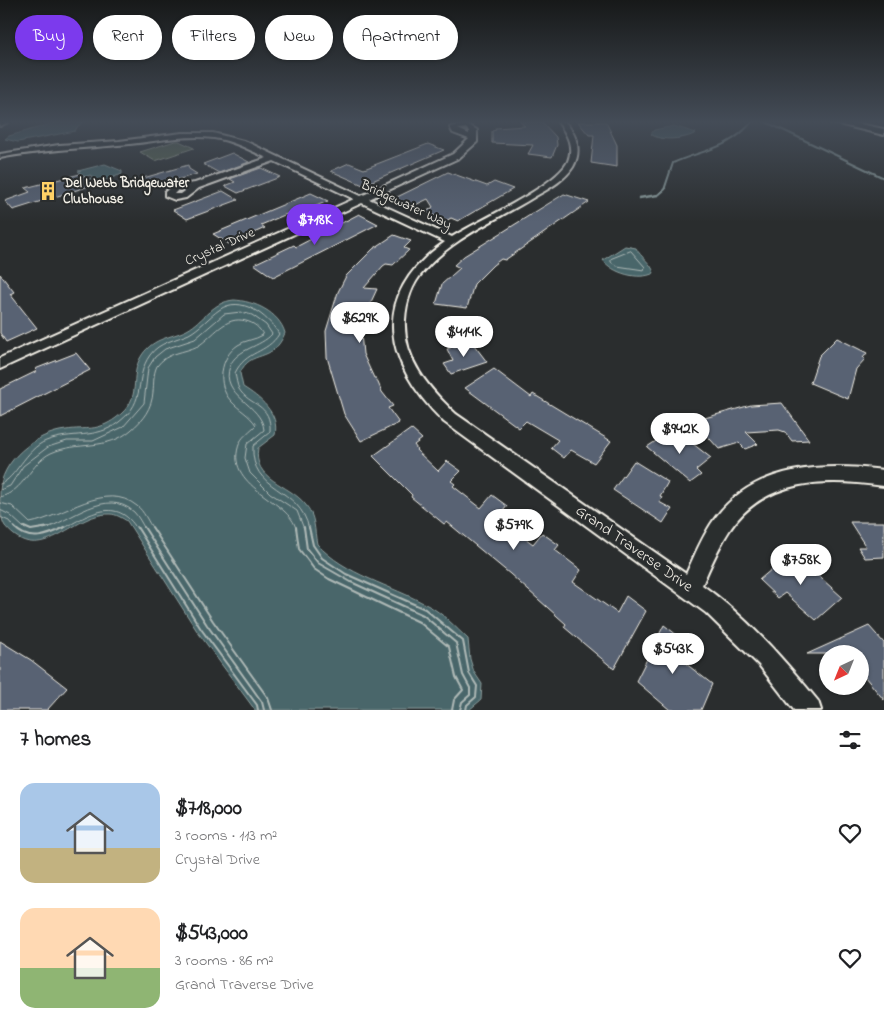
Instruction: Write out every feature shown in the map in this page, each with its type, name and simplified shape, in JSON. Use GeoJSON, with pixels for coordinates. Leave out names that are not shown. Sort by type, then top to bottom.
{"type":"FeatureCollection","features":[{"type":"Feature","properties":{"kind":"street","name":"Bridgewater Way"},"geometry":{"type":"LineString","coordinates":[[269,155],[453,242]]}},
{"type":"Feature","properties":{"kind":"street","name":"Crystal Drive"},"geometry":{"type":"LineString","coordinates":[[0,364],[455,155]]}},
{"type":"Feature","properties":{"kind":"street","name":"Grand Traverse Drive"},"geometry":{"type":"LineString","coordinates":[[572,155],[571,162],[564,172],[551,183],[433,255],[417,271],[409,282],[400,306],[398,328],[400,342],[412,372],[420,386],[450,418],[713,606],[767,657],[809,710]]}},
{"type":"Feature","properties":{"kind":"street"},"geometry":{"type":"LineString","coordinates":[[196,186],[275,158]]}},
{"type":"Feature","properties":{"kind":"street"},"geometry":{"type":"LineString","coordinates":[[690,588],[723,524],[734,510],[766,487],[786,479],[810,474],[852,474],[884,478]]}},
{"type":"Feature","properties":{"kind":"green space"},"geometry":{"type":"Polygon","coordinates":[[[145,155],[173,155],[155,161],[145,155]]]}},
{"type":"Feature","properties":{"kind":"water"},"geometry":{"type":"Polygon","coordinates":[[[105,164],[122,171],[122,174],[95,184],[89,179],[93,177],[90,175],[85,177],[78,171],[105,164]]]}},
{"type":"Feature","properties":{"kind":"water"},"geometry":{"type":"Polygon","coordinates":[[[625,246],[636,248],[651,266],[654,273],[634,276],[619,272],[607,265],[603,260],[625,246]]]}},
{"type":"Feature","properties":{"kind":"water"},"geometry":{"type":"Polygon","coordinates":[[[234,300],[257,305],[265,309],[277,319],[285,333],[280,343],[274,349],[250,361],[240,373],[243,387],[267,406],[276,427],[275,435],[258,448],[258,459],[261,467],[266,475],[298,497],[309,509],[313,518],[317,544],[328,555],[355,572],[433,608],[449,620],[468,639],[470,659],[474,672],[482,684],[481,700],[469,710],[255,710],[197,631],[127,521],[112,514],[96,516],[57,536],[44,541],[31,542],[18,538],[5,526],[0,506],[2,481],[6,470],[22,451],[32,443],[55,432],[97,427],[116,418],[130,403],[138,363],[147,349],[157,341],[187,330],[220,304],[234,300]]]}},
{"type":"Feature","properties":{"kind":"building"},"geometry":{"type":"Polygon","coordinates":[[[226,155],[236,155],[249,162],[219,173],[203,164],[226,155]]]}},
{"type":"Feature","properties":{"kind":"building"},"geometry":{"type":"Polygon","coordinates":[[[399,155],[432,155],[363,185],[331,171],[349,163],[364,169],[399,155]]]}},
{"type":"Feature","properties":{"kind":"building"},"geometry":{"type":"Polygon","coordinates":[[[592,155],[617,155],[617,167],[591,163],[592,155]]]}},
{"type":"Feature","properties":{"kind":"building"},"geometry":{"type":"Polygon","coordinates":[[[188,165],[189,169],[197,174],[152,187],[140,179],[188,165]]]}},
{"type":"Feature","properties":{"kind":"building"},"geometry":{"type":"Polygon","coordinates":[[[261,168],[280,177],[238,193],[225,186],[235,182],[230,179],[261,168]]]}},
{"type":"Feature","properties":{"kind":"building"},"geometry":{"type":"Polygon","coordinates":[[[448,172],[487,186],[494,182],[513,189],[458,221],[451,218],[446,221],[426,212],[433,207],[428,199],[411,207],[393,199],[448,172]]]}},
{"type":"Feature","properties":{"kind":"building","name":"Del Webb Bridgewater Clubhouse"},"geometry":{"type":"Polygon","coordinates":[[[80,174],[96,184],[13,210],[5,201],[30,192],[25,188],[80,174]]]}},
{"type":"Feature","properties":{"kind":"building"},"geometry":{"type":"Polygon","coordinates":[[[223,191],[238,200],[187,219],[173,210],[223,191]]]}},
{"type":"Feature","properties":{"kind":"building"},"geometry":{"type":"Polygon","coordinates":[[[311,193],[328,201],[297,214],[289,213],[261,225],[265,228],[229,244],[213,234],[311,193]]]}},
{"type":"Feature","properties":{"kind":"building"},"geometry":{"type":"Polygon","coordinates":[[[564,194],[589,202],[505,260],[501,259],[493,265],[474,284],[467,308],[436,304],[442,284],[460,268],[454,265],[464,256],[564,194]]]}},
{"type":"Feature","properties":{"kind":"building"},"geometry":{"type":"Polygon","coordinates":[[[359,214],[378,224],[273,277],[254,264],[294,245],[296,247],[359,214]]]}},
{"type":"Feature","properties":{"kind":"building"},"geometry":{"type":"Polygon","coordinates":[[[394,235],[411,241],[404,248],[409,250],[393,265],[386,264],[383,266],[364,288],[377,289],[371,302],[367,323],[360,323],[363,354],[382,392],[393,406],[388,408],[399,423],[361,441],[344,414],[327,357],[326,331],[338,292],[346,276],[373,249],[394,235]]]}},
{"type":"Feature","properties":{"kind":"building"},"geometry":{"type":"Polygon","coordinates":[[[0,274],[14,292],[10,294],[37,328],[6,342],[0,333],[0,274]]]}},
{"type":"Feature","properties":{"kind":"building"},"geometry":{"type":"Polygon","coordinates":[[[837,338],[867,353],[863,358],[865,359],[856,369],[848,399],[810,383],[819,356],[837,338]]]}},
{"type":"Feature","properties":{"kind":"building"},"geometry":{"type":"Polygon","coordinates":[[[471,341],[487,362],[451,374],[444,364],[453,361],[447,349],[471,341]]]}},
{"type":"Feature","properties":{"kind":"building"},"geometry":{"type":"Polygon","coordinates":[[[76,353],[90,370],[0,416],[0,389],[37,371],[35,369],[76,353]]]}},
{"type":"Feature","properties":{"kind":"building"},"geometry":{"type":"Polygon","coordinates":[[[494,369],[531,397],[533,394],[611,441],[594,463],[571,450],[564,458],[551,448],[558,440],[526,421],[519,428],[465,388],[494,369]]]}},
{"type":"Feature","properties":{"kind":"building"},"geometry":{"type":"Polygon","coordinates":[[[782,403],[809,440],[792,441],[785,432],[779,430],[746,432],[758,444],[745,449],[739,443],[719,449],[694,421],[751,405],[782,403]]]}},
{"type":"Feature","properties":{"kind":"building"},"geometry":{"type":"Polygon","coordinates":[[[411,429],[422,439],[414,445],[416,450],[438,471],[447,461],[461,471],[451,481],[455,484],[453,486],[481,508],[492,495],[507,506],[500,515],[504,518],[502,521],[533,544],[542,533],[559,545],[555,550],[581,570],[573,582],[617,613],[626,596],[646,611],[614,669],[564,627],[566,624],[510,574],[447,522],[444,524],[411,497],[412,495],[373,456],[411,429]]]}},
{"type":"Feature","properties":{"kind":"building"},"geometry":{"type":"Polygon","coordinates":[[[674,429],[711,458],[696,470],[701,475],[690,483],[647,447],[674,429]]]}},
{"type":"Feature","properties":{"kind":"building"},"geometry":{"type":"Polygon","coordinates":[[[634,461],[668,482],[660,496],[662,497],[659,502],[672,509],[663,523],[613,490],[634,461]]]}},
{"type":"Feature","properties":{"kind":"building"},"geometry":{"type":"Polygon","coordinates":[[[850,522],[884,522],[884,557],[865,558],[858,547],[866,547],[850,522]]]}},
{"type":"Feature","properties":{"kind":"building"},"geometry":{"type":"Polygon","coordinates":[[[792,552],[842,597],[816,620],[785,593],[778,598],[759,580],[792,552]]]}},
{"type":"Feature","properties":{"kind":"building"},"geometry":{"type":"Polygon","coordinates":[[[664,625],[686,642],[680,655],[686,660],[685,663],[712,684],[701,710],[670,710],[636,681],[664,625]]]}},
{"type":"Feature","properties":{"kind":"building"},"geometry":{"type":"Polygon","coordinates":[[[869,626],[884,643],[884,700],[869,682],[869,645],[827,645],[869,626]]]}},
{"type":"Feature","properties":{"kind":"building"},"geometry":{"type":"Polygon","coordinates":[[[0,641],[31,660],[67,688],[47,710],[0,710],[0,641]]]}},
{"type":"Feature","properties":{"kind":"building"},"geometry":{"type":"Polygon","coordinates":[[[819,649],[819,654],[807,654],[819,649]]]}},
{"type":"Feature","properties":{"kind":"waterway"},"geometry":{"type":"LineString","coordinates":[[664,190],[673,163],[693,155]]}},
{"type":"Feature","properties":{"kind":"waterway"},"geometry":{"type":"LineString","coordinates":[[836,155],[884,178]]}},
{"type":"Feature","properties":{"kind":"waterway"},"geometry":{"type":"LineString","coordinates":[[639,198],[658,195],[664,190]]}},
{"type":"Feature","properties":{"kind":"place","name":"Del Webb Bridgewater Clubhouse"},"geometry":{"type":"Point","coordinates":[48,191]}}]}
